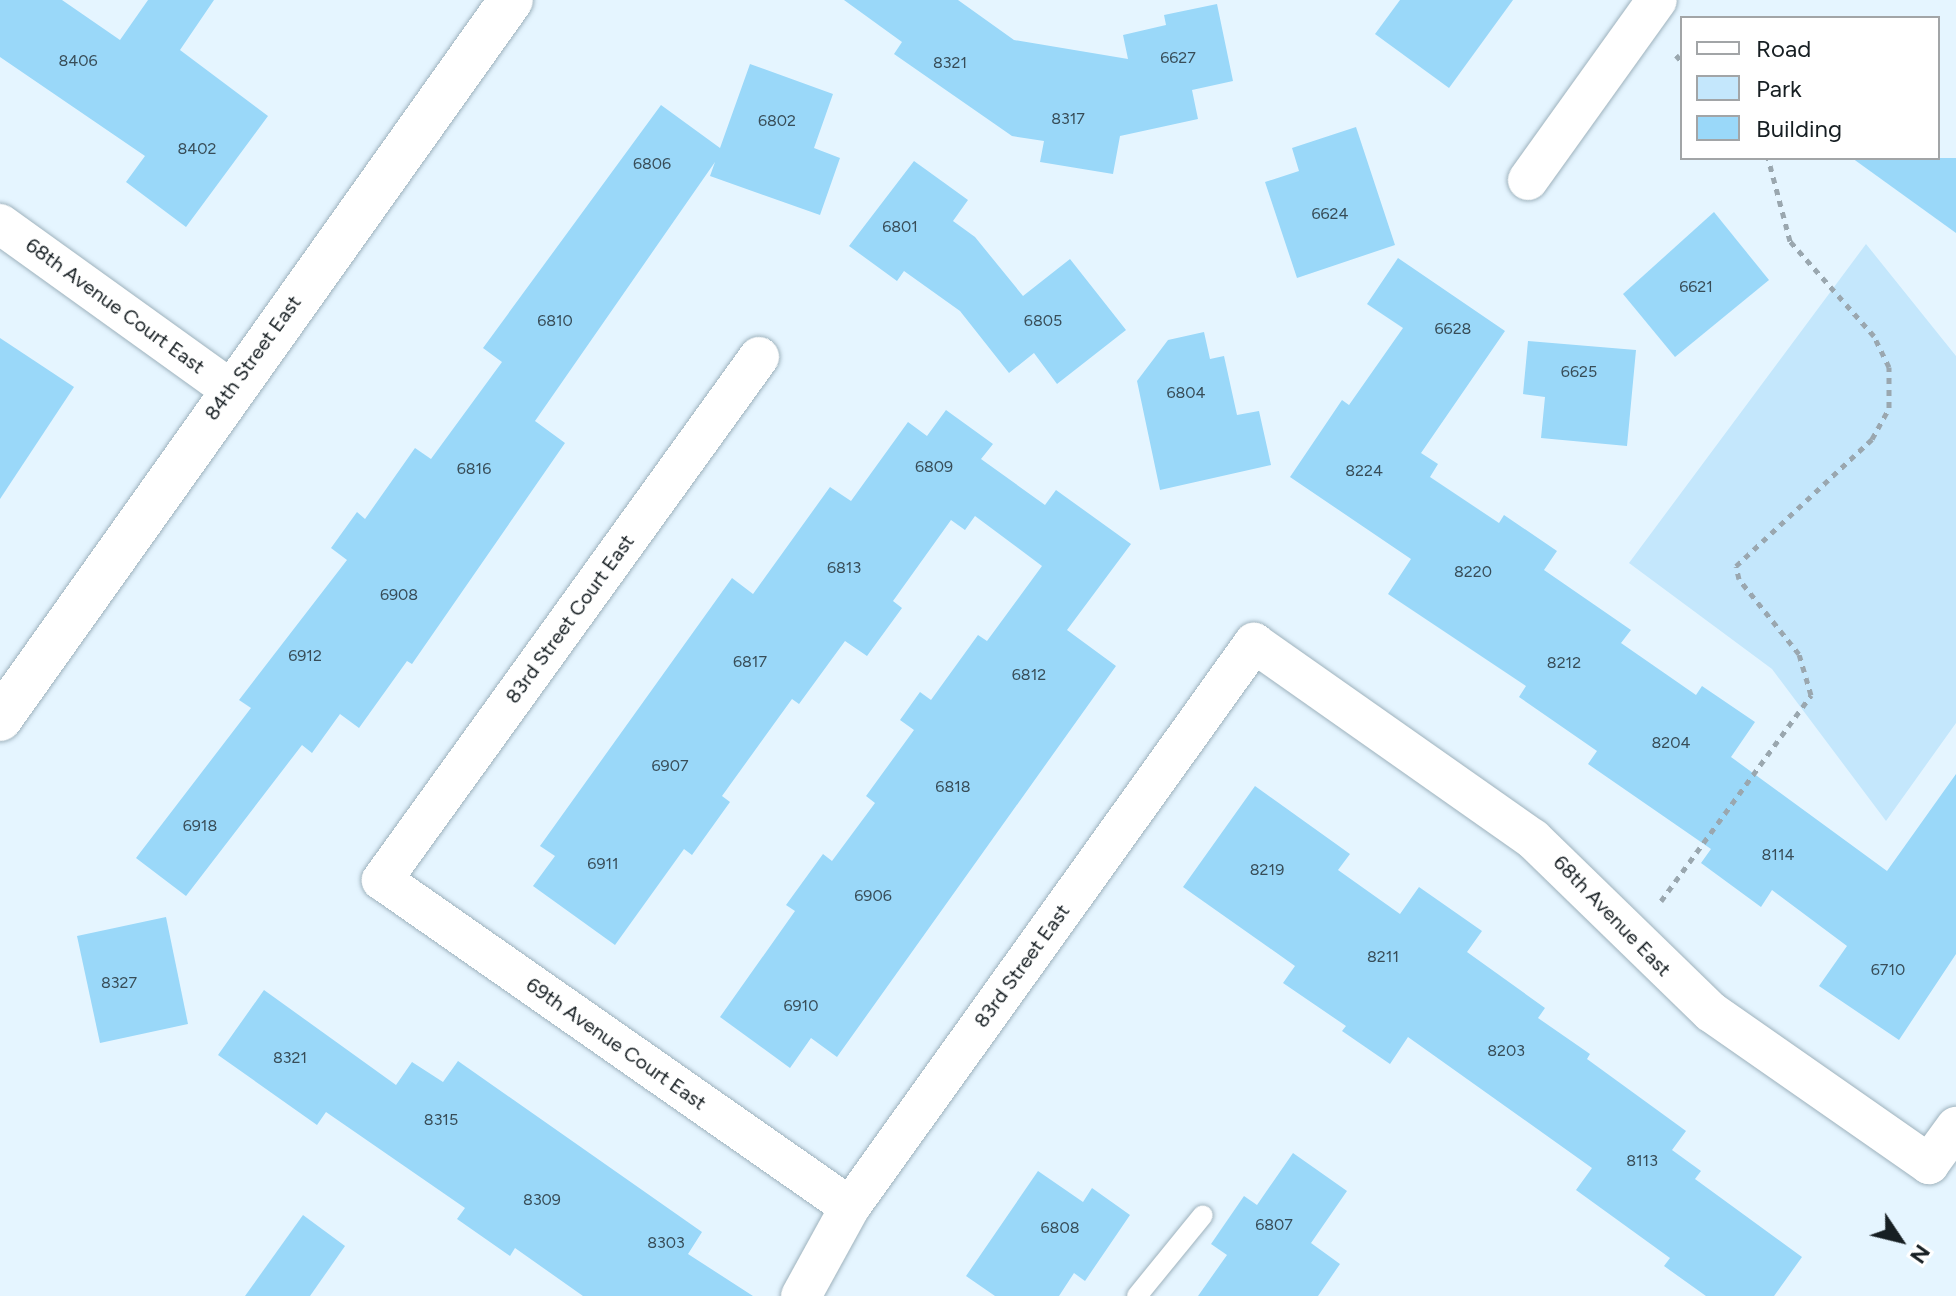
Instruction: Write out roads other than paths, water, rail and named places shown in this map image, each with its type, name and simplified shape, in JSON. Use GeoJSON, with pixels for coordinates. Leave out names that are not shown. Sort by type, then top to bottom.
{"type":"FeatureCollection","features":[{"type":"Feature","properties":{"kind":"street","name":"84th Street East"},"geometry":{"type":"LineString","coordinates":[[0,719],[230,389],[511,0]]}},
{"type":"Feature","properties":{"kind":"street"},"geometry":{"type":"LineString","coordinates":[[1528,180],[1657,0]]}},
{"type":"Feature","properties":{"kind":"street","name":"68th Avenue Court East"},"geometry":{"type":"LineString","coordinates":[[0,224],[230,389]]}},
{"type":"Feature","properties":{"kind":"street","name":"83rd Street Court East"},"geometry":{"type":"LineString","coordinates":[[382,880],[759,357]]}},
{"type":"Feature","properties":{"kind":"street","name":"68th Avenue East"},"geometry":{"type":"LineString","coordinates":[[1254,643],[1533,839],[1711,1012],[1929,1164],[1956,1127]]}},
{"type":"Feature","properties":{"kind":"street","name":"83rd Street East"},"geometry":{"type":"LineString","coordinates":[[801,1296],[850,1207],[1254,643]]}},
{"type":"Feature","properties":{"kind":"street","name":"69th Avenue Court East"},"geometry":{"type":"LineString","coordinates":[[382,880],[850,1207]]}},
{"type":"Feature","properties":{"kind":"lane"},"geometry":{"type":"LineString","coordinates":[[1137,1296],[1203,1215]]}}]}
